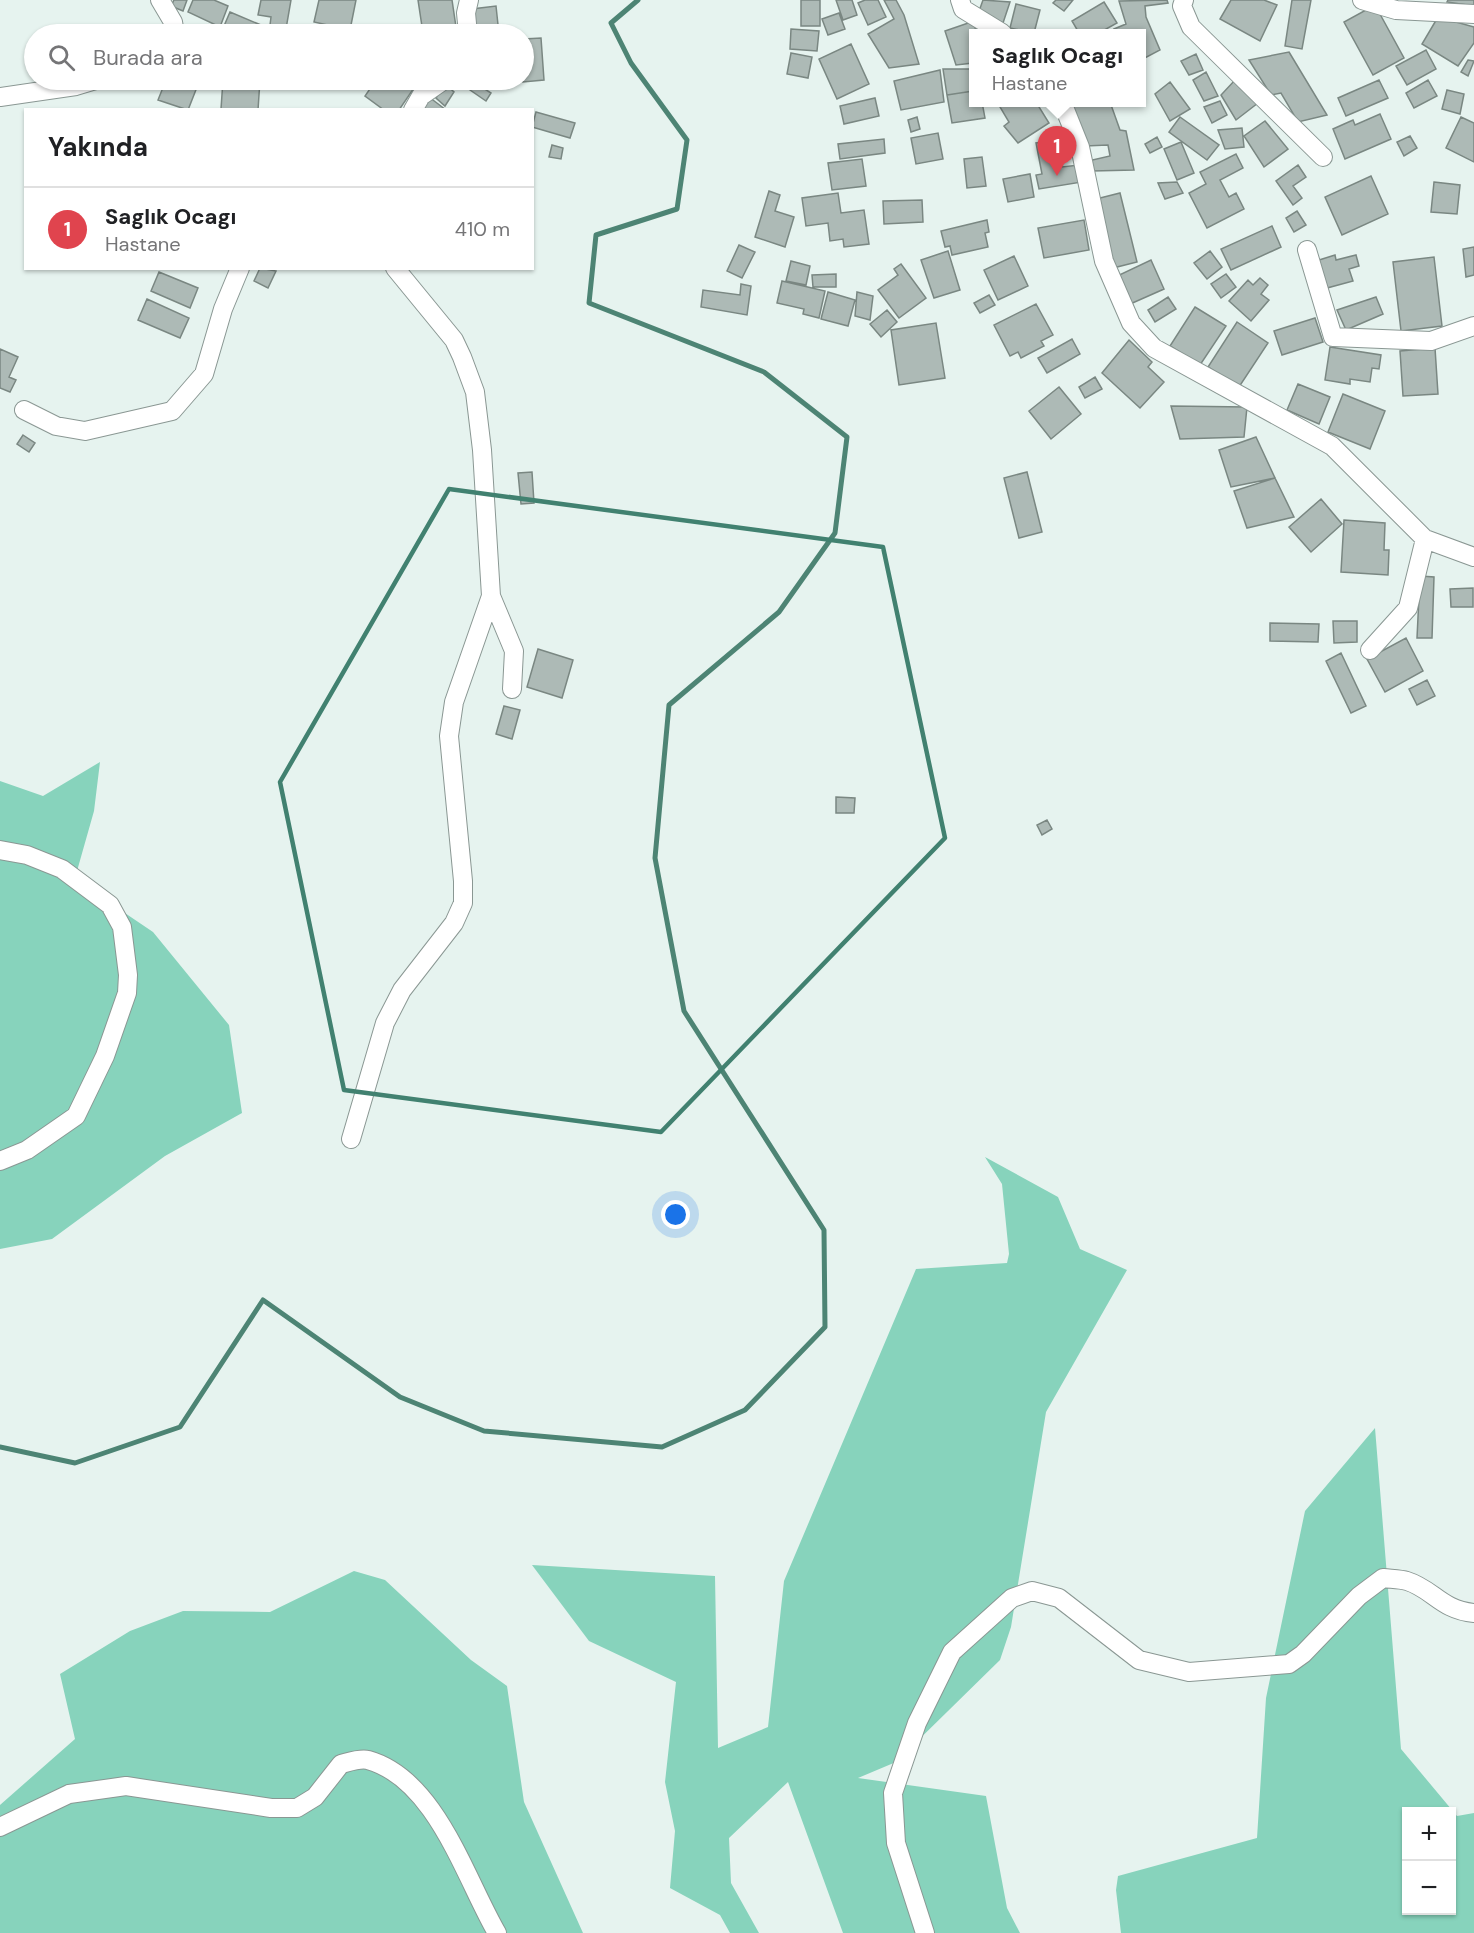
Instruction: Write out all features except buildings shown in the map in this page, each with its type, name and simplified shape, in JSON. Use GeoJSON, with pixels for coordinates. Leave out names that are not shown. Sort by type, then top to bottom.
{"type":"FeatureCollection","features":[{"type":"Feature","properties":{"kind":"street"},"geometry":{"type":"LineString","coordinates":[[160,0],[172,24]]}},
{"type":"Feature","properties":{"kind":"street"},"geometry":{"type":"LineString","coordinates":[[467,24],[466,13],[469,0]]}},
{"type":"Feature","properties":{"kind":"street"},"geometry":{"type":"LineString","coordinates":[[960,0],[963,9],[996,29]]}},
{"type":"Feature","properties":{"kind":"street"},"geometry":{"type":"LineString","coordinates":[[1184,0],[1182,6],[1191,27],[1323,157]]}},
{"type":"Feature","properties":{"kind":"street"},"geometry":{"type":"LineString","coordinates":[[1362,0],[1396,10],[1474,14]]}},
{"type":"Feature","properties":{"kind":"street"},"geometry":{"type":"LineString","coordinates":[[0,97],[48,90]]}},
{"type":"Feature","properties":{"kind":"street"},"geometry":{"type":"LineString","coordinates":[[414,108],[421,96],[430,90]]}},
{"type":"Feature","properties":{"kind":"street"},"geometry":{"type":"LineString","coordinates":[[1064,107],[1080,147],[1104,261],[1131,323],[1154,348],[1332,446],[1425,539],[1474,557]]}},
{"type":"Feature","properties":{"kind":"street"},"geometry":{"type":"LineString","coordinates":[[1307,250],[1333,338],[1431,341],[1474,326]]}},
{"type":"Feature","properties":{"kind":"street"},"geometry":{"type":"LineString","coordinates":[[24,410],[56,426],[85,431],[172,411],[204,374],[223,309],[239,270]]}},
{"type":"Feature","properties":{"kind":"street"},"geometry":{"type":"LineString","coordinates":[[397,270],[454,340],[475,392],[482,450],[491,596],[514,651],[512,689]]}},
{"type":"Feature","properties":{"kind":"street"},"geometry":{"type":"LineString","coordinates":[[1370,650],[1408,608],[1425,539]]}},
{"type":"Feature","properties":{"kind":"street"},"geometry":{"type":"LineString","coordinates":[[351,1139],[388,1015],[402,990],[454,922],[462,903],[463,881],[449,736],[454,702],[491,596]]}},
{"type":"Feature","properties":{"kind":"street"},"geometry":{"type":"LineString","coordinates":[[0,850],[27,855],[62,869],[110,905],[122,927],[128,975],[127,993],[105,1056],[76,1116],[27,1150],[0,1161]]}},
{"type":"Feature","properties":{"kind":"street"},"geometry":{"type":"LineString","coordinates":[[925,1933],[896,1844],[893,1793],[917,1723],[952,1652],[1012,1598],[1032,1591],[1059,1598],[1139,1660],[1189,1672],[1289,1664],[1303,1654],[1359,1596],[1383,1578],[1408,1581],[1446,1606],[1461,1612],[1474,1613]]}},
{"type":"Feature","properties":{"kind":"street"},"geometry":{"type":"LineString","coordinates":[[0,1827],[69,1794],[126,1786],[271,1808],[297,1809],[315,1797],[341,1764],[366,1759],[399,1775],[422,1797],[465,1868],[497,1933]]}},
{"type":"Feature","properties":{"kind":"highlighted area"},"geometry":{"type":"Polygon","coordinates":[[[449,489],[883,547],[945,838],[661,1132],[344,1090],[280,782],[449,489]]]}},
{"type":"Feature","properties":{"kind":"green space"},"geometry":{"type":"Polygon","coordinates":[[[100,762],[94,811],[77,871],[113,905],[153,932],[229,1025],[242,1113],[165,1156],[52,1239],[0,1249],[0,781],[43,796],[100,762]]]}},
{"type":"Feature","properties":{"kind":"green space"},"geometry":{"type":"Polygon","coordinates":[[[985,1157],[1058,1197],[1080,1249],[1127,1270],[1046,1412],[1011,1627],[1000,1660],[896,1762],[858,1778],[986,1796],[1007,1908],[1020,1933],[843,1933],[788,1782],[729,1838],[731,1883],[759,1933],[730,1933],[720,1915],[670,1888],[675,1831],[665,1782],[676,1682],[589,1641],[532,1565],[715,1576],[718,1748],[768,1727],[784,1581],[916,1269],[1007,1263],[1009,1254],[1002,1184],[985,1157]]]}},
{"type":"Feature","properties":{"kind":"green space"},"geometry":{"type":"Polygon","coordinates":[[[1375,1428],[1401,1749],[1449,1807],[1402,1807],[1402,1915],[1456,1915],[1456,1815],[1474,1813],[1474,1933],[1121,1933],[1116,1890],[1118,1876],[1257,1838],[1266,1698],[1305,1511],[1375,1428]]]}},
{"type":"Feature","properties":{"kind":"green space"},"geometry":{"type":"Polygon","coordinates":[[[354,1571],[385,1580],[471,1660],[507,1686],[524,1802],[583,1933],[0,1933],[0,1805],[75,1739],[60,1674],[130,1631],[183,1611],[270,1612],[354,1571]]]}},
{"type":"Feature","properties":{"kind":"waterway"},"geometry":{"type":"LineString","coordinates":[[0,1447],[75,1463],[180,1427],[263,1300],[400,1397],[484,1431],[662,1447],[745,1410],[825,1327],[824,1230],[684,1011],[655,858],[669,705],[779,612],[835,533],[847,437],[764,372],[589,303],[596,235],[677,209],[687,140],[631,63],[611,23],[638,0]]}},
{"type":"Feature","properties":{"kind":"place","name":"Saglık Ocagı"},"geometry":{"type":"Point","coordinates":[1057,176]}}]}
